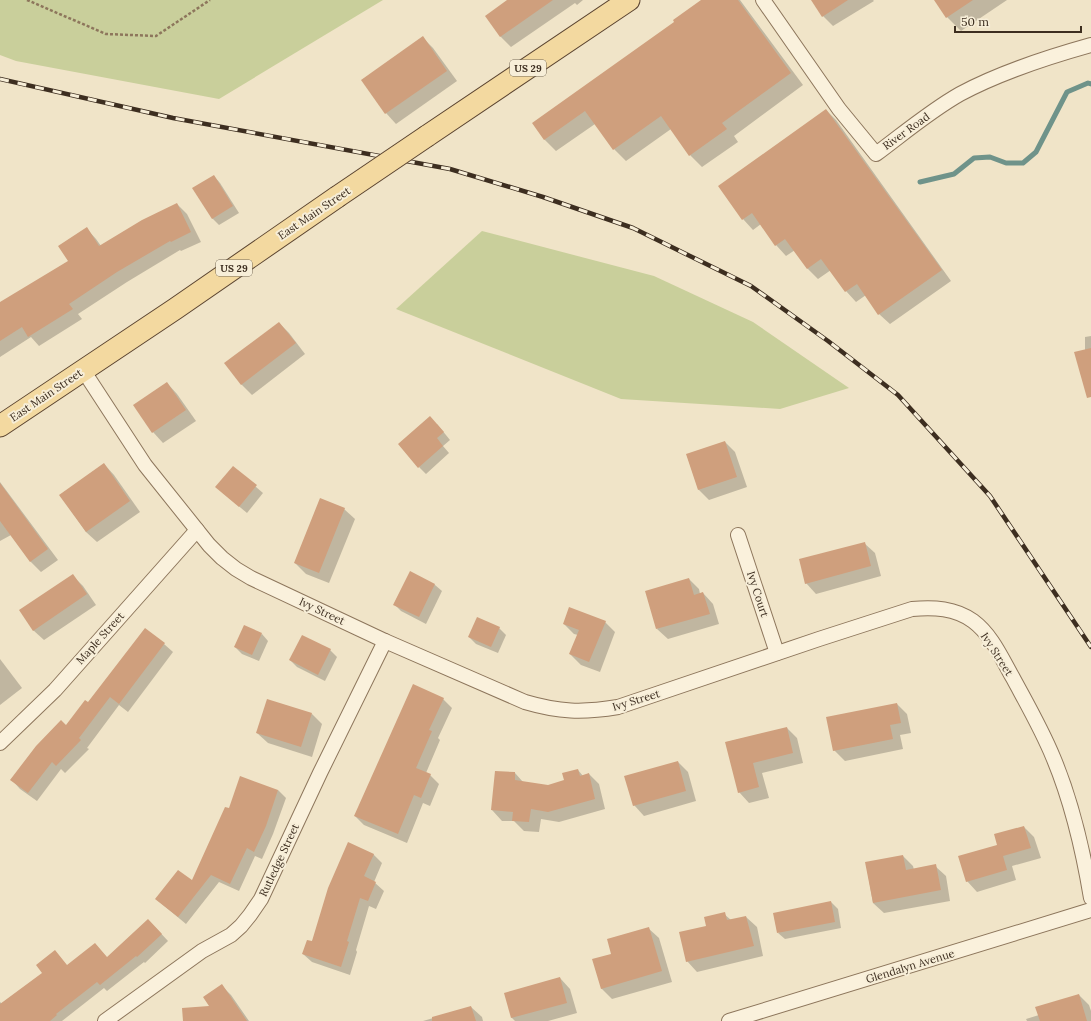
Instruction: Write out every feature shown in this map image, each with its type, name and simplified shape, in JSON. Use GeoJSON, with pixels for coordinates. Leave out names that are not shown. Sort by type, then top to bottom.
{"type":"FeatureCollection","features":[{"type":"Feature","properties":{"kind":"main road","name":"East Main Street"},"geometry":{"type":"LineString","coordinates":[[0,426],[629,0]]}},
{"type":"Feature","properties":{"kind":"street","name":"River Road"},"geometry":{"type":"LineString","coordinates":[[762,0],[839,109],[876,154],[932,112],[960,95],[1006,73],[1091,45]]}},
{"type":"Feature","properties":{"kind":"street","name":"Ivy Street"},"geometry":{"type":"LineString","coordinates":[[83,370],[145,465],[209,545],[236,569],[251,578],[385,641],[525,702],[548,709],[573,712],[622,706],[705,676],[912,609],[928,607],[944,608],[959,613],[973,621],[985,632],[994,645],[1036,720],[1054,758],[1068,796],[1079,835],[1091,898]]}},
{"type":"Feature","properties":{"kind":"street","name":"Maple Street"},"geometry":{"type":"LineString","coordinates":[[0,743],[55,690],[196,530]]}},
{"type":"Feature","properties":{"kind":"street","name":"Ivy Court"},"geometry":{"type":"LineString","coordinates":[[738,535],[777,653]]}},
{"type":"Feature","properties":{"kind":"street","name":"Rutledge Street"},"geometry":{"type":"LineString","coordinates":[[105,1021],[202,951],[231,935],[250,916],[261,899],[320,773],[385,641]]}},
{"type":"Feature","properties":{"kind":"street","name":"Glendalyn Avenue"},"geometry":{"type":"LineString","coordinates":[[729,1021],[1091,910]]}},
{"type":"Feature","properties":{"kind":"path"},"geometry":{"type":"LineString","coordinates":[[27,0],[106,34],[156,36],[210,0]]}},
{"type":"Feature","properties":{"kind":"green space"},"geometry":{"type":"Polygon","coordinates":[[[0,0],[383,0],[219,99],[16,61],[0,55],[0,0]]]}},
{"type":"Feature","properties":{"kind":"green space"},"geometry":{"type":"Polygon","coordinates":[[[482,231],[654,276],[753,322],[849,388],[780,409],[621,399],[396,309],[482,231]]]}},
{"type":"Feature","properties":{"kind":"building"},"geometry":{"type":"Polygon","coordinates":[[[507,0],[553,0],[500,37],[485,16],[507,0]]]}},
{"type":"Feature","properties":{"kind":"building"},"geometry":{"type":"Polygon","coordinates":[[[701,0],[738,0],[791,73],[722,123],[727,129],[689,156],[661,116],[613,150],[585,111],[544,140],[532,123],[674,22],[673,20],[701,0]]]}},
{"type":"Feature","properties":{"kind":"building"},"geometry":{"type":"Polygon","coordinates":[[[811,0],[848,0],[822,17],[811,0]]]}},
{"type":"Feature","properties":{"kind":"building"},"geometry":{"type":"Polygon","coordinates":[[[934,0],[973,0],[946,18],[934,0]]]}},
{"type":"Feature","properties":{"kind":"building"},"geometry":{"type":"Polygon","coordinates":[[[423,36],[447,71],[385,114],[361,80],[423,36]]]}},
{"type":"Feature","properties":{"kind":"building"},"geometry":{"type":"Polygon","coordinates":[[[826,109],[942,270],[878,315],[857,284],[845,292],[821,259],[807,269],[785,239],[775,246],[752,213],[742,220],[718,186],[826,109]]]}},
{"type":"Feature","properties":{"kind":"building"},"geometry":{"type":"Polygon","coordinates":[[[214,175],[233,206],[212,219],[192,188],[214,175]]]}},
{"type":"Feature","properties":{"kind":"building"},"geometry":{"type":"Polygon","coordinates":[[[177,203],[191,232],[171,242],[170,241],[117,272],[69,304],[73,309],[28,337],[22,327],[0,341],[0,302],[68,261],[58,246],[87,227],[99,246],[142,220],[177,203]]]}},
{"type":"Feature","properties":{"kind":"building"},"geometry":{"type":"Polygon","coordinates":[[[279,322],[296,343],[241,385],[224,363],[279,322]]]}},
{"type":"Feature","properties":{"kind":"building"},"geometry":{"type":"Polygon","coordinates":[[[1091,348],[1091,397],[1087,398],[1074,352],[1091,348]]]}},
{"type":"Feature","properties":{"kind":"building"},"geometry":{"type":"Polygon","coordinates":[[[167,382],[186,410],[152,433],[133,405],[167,382]]]}},
{"type":"Feature","properties":{"kind":"building"},"geometry":{"type":"Polygon","coordinates":[[[430,416],[444,432],[437,438],[443,446],[418,468],[398,444],[430,416]]]}},
{"type":"Feature","properties":{"kind":"building"},"geometry":{"type":"Polygon","coordinates":[[[725,441],[737,477],[698,490],[686,454],[725,441]]]}},
{"type":"Feature","properties":{"kind":"building"},"geometry":{"type":"Polygon","coordinates":[[[104,463],[130,501],[86,532],[59,495],[104,463]]]}},
{"type":"Feature","properties":{"kind":"building"},"geometry":{"type":"Polygon","coordinates":[[[233,466],[257,485],[239,507],[215,487],[233,466]]]}},
{"type":"Feature","properties":{"kind":"building"},"geometry":{"type":"Polygon","coordinates":[[[0,483],[48,549],[30,562],[0,521],[0,483]]]}},
{"type":"Feature","properties":{"kind":"building"},"geometry":{"type":"Polygon","coordinates":[[[320,498],[345,508],[319,573],[294,563],[320,498]]]}},
{"type":"Feature","properties":{"kind":"building"},"geometry":{"type":"Polygon","coordinates":[[[865,542],[871,566],[805,584],[799,559],[865,542]]]}},
{"type":"Feature","properties":{"kind":"building"},"geometry":{"type":"Polygon","coordinates":[[[410,571],[435,584],[419,617],[393,605],[410,571]]]}},
{"type":"Feature","properties":{"kind":"building"},"geometry":{"type":"Polygon","coordinates":[[[73,574],[87,594],[33,631],[19,610],[73,574]]]}},
{"type":"Feature","properties":{"kind":"building"},"geometry":{"type":"Polygon","coordinates":[[[689,578],[694,595],[703,592],[710,614],[656,629],[645,591],[689,578]]]}},
{"type":"Feature","properties":{"kind":"building"},"geometry":{"type":"Polygon","coordinates":[[[569,607],[606,621],[589,662],[569,654],[579,630],[563,624],[569,607]]]}},
{"type":"Feature","properties":{"kind":"building"},"geometry":{"type":"Polygon","coordinates":[[[477,617],[500,627],[491,647],[468,637],[477,617]]]}},
{"type":"Feature","properties":{"kind":"building"},"geometry":{"type":"Polygon","coordinates":[[[244,625],[262,633],[252,655],[234,647],[244,625]]]}},
{"type":"Feature","properties":{"kind":"building"},"geometry":{"type":"Polygon","coordinates":[[[145,628],[165,643],[119,704],[110,697],[79,738],[81,740],[56,766],[52,762],[28,793],[10,780],[36,746],[61,720],[66,725],[85,700],[88,702],[145,628]]]}},
{"type":"Feature","properties":{"kind":"building"},"geometry":{"type":"Polygon","coordinates":[[[302,635],[331,649],[318,675],[289,660],[302,635]]]}},
{"type":"Feature","properties":{"kind":"building"},"geometry":{"type":"Polygon","coordinates":[[[413,684],[444,698],[429,730],[432,731],[416,768],[431,774],[421,798],[414,795],[398,834],[354,816],[413,684]]]}},
{"type":"Feature","properties":{"kind":"building"},"geometry":{"type":"Polygon","coordinates":[[[267,699],[312,713],[301,747],[256,733],[267,699]]]}},
{"type":"Feature","properties":{"kind":"building"},"geometry":{"type":"Polygon","coordinates":[[[897,703],[901,723],[890,725],[893,739],[833,751],[826,717],[897,703]]]}},
{"type":"Feature","properties":{"kind":"building"},"geometry":{"type":"Polygon","coordinates":[[[787,727],[793,753],[753,763],[759,787],[738,793],[725,742],[787,727]]]}},
{"type":"Feature","properties":{"kind":"building"},"geometry":{"type":"Polygon","coordinates":[[[678,761],[686,791],[633,806],[624,776],[678,761]]]}},
{"type":"Feature","properties":{"kind":"building"},"geometry":{"type":"Polygon","coordinates":[[[578,769],[580,776],[589,773],[595,799],[548,812],[531,809],[529,822],[512,821],[513,812],[491,810],[495,771],[515,772],[515,780],[548,785],[564,780],[562,773],[578,769]]]}},
{"type":"Feature","properties":{"kind":"building"},"geometry":{"type":"Polygon","coordinates":[[[240,776],[278,790],[266,826],[254,852],[247,848],[230,884],[211,875],[178,917],[155,899],[178,870],[192,880],[225,807],[229,808],[240,776]]]}},
{"type":"Feature","properties":{"kind":"building"},"geometry":{"type":"Polygon","coordinates":[[[1024,826],[1031,848],[1003,856],[1007,870],[966,882],[958,856],[997,845],[994,834],[1024,826]]]}},
{"type":"Feature","properties":{"kind":"building"},"geometry":{"type":"Polygon","coordinates":[[[348,842],[374,854],[364,876],[376,882],[368,901],[360,898],[341,967],[302,954],[307,940],[312,941],[328,888],[348,842]]]}},
{"type":"Feature","properties":{"kind":"building"},"geometry":{"type":"Polygon","coordinates":[[[903,855],[906,870],[936,864],[941,890],[873,903],[865,862],[903,855]]]}},
{"type":"Feature","properties":{"kind":"building"},"geometry":{"type":"Polygon","coordinates":[[[831,901],[835,922],[777,933],[773,913],[831,901]]]}},
{"type":"Feature","properties":{"kind":"building"},"geometry":{"type":"Polygon","coordinates":[[[725,912],[727,920],[746,916],[754,946],[686,962],[679,932],[706,926],[704,917],[725,912]]]}},
{"type":"Feature","properties":{"kind":"building"},"geometry":{"type":"Polygon","coordinates":[[[148,919],[162,934],[137,957],[136,956],[100,985],[97,982],[56,1014],[57,1015],[50,1021],[0,1021],[0,1004],[42,973],[36,965],[55,950],[67,965],[95,943],[107,957],[148,919]]]}},
{"type":"Feature","properties":{"kind":"building"},"geometry":{"type":"Polygon","coordinates":[[[649,927],[662,971],[601,989],[592,959],[611,954],[607,939],[649,927]]]}},
{"type":"Feature","properties":{"kind":"building"},"geometry":{"type":"Polygon","coordinates":[[[560,977],[567,1003],[511,1018],[504,993],[560,977]]]}},
{"type":"Feature","properties":{"kind":"building"},"geometry":{"type":"Polygon","coordinates":[[[222,984],[247,1021],[183,1021],[182,1008],[209,1006],[203,997],[222,984]]]}},
{"type":"Feature","properties":{"kind":"building"},"geometry":{"type":"Polygon","coordinates":[[[1079,994],[1087,1021],[1040,1021],[1035,1007],[1079,994]]]}},
{"type":"Feature","properties":{"kind":"building"},"geometry":{"type":"Polygon","coordinates":[[[471,1006],[476,1021],[432,1021],[432,1017],[471,1006]]]}},
{"type":"Feature","properties":{"kind":"waterway"},"geometry":{"type":"LineString","coordinates":[[920,182],[954,174],[974,158],[990,157],[1006,163],[1023,163],[1036,152],[1067,92],[1088,83],[1091,84]]}},
{"type":"Feature","properties":{"kind":"railway"},"geometry":{"type":"LineString","coordinates":[[0,79],[173,118],[450,169],[543,197],[633,228],[751,286],[828,341],[898,395],[990,496],[1091,647]]}}]}
